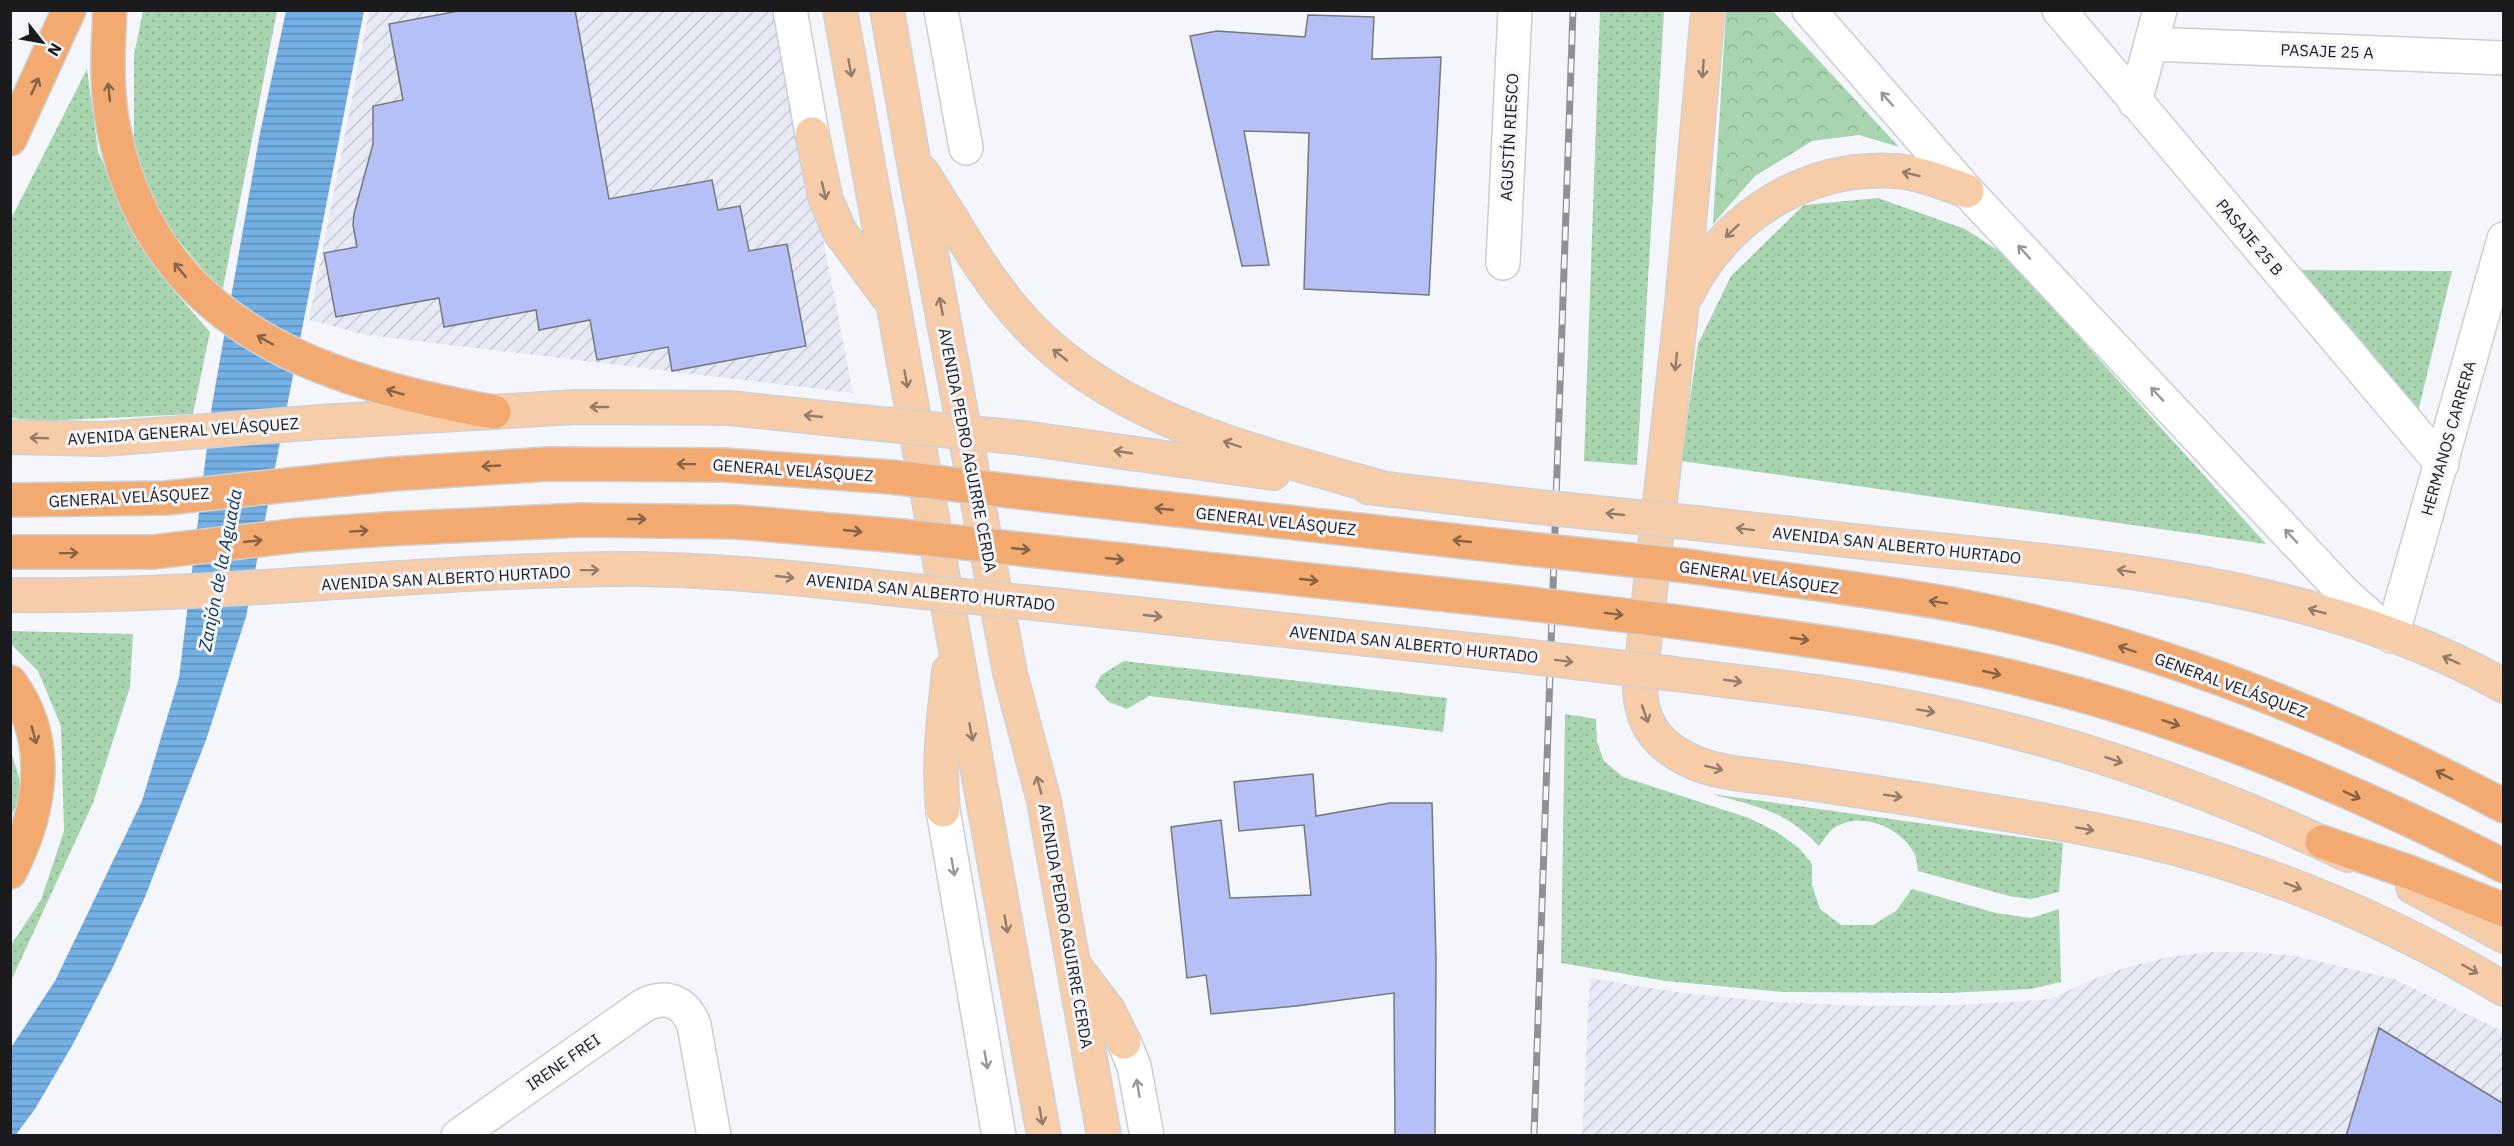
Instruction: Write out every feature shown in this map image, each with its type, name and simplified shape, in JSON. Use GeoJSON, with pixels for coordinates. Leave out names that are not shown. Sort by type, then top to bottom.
{"type":"FeatureCollection","features":[{"type":"Feature","properties":{"kind":"highway"},"geometry":{"type":"LineString","coordinates":[[10,140],[69,10]]}},
{"type":"Feature","properties":{"kind":"highway"},"geometry":{"type":"LineString","coordinates":[[110,10],[108,79],[112,118],[120,156],[151,229],[171,260],[194,287],[220,312],[250,332],[313,364],[407,395],[494,412]]}},
{"type":"Feature","properties":{"kind":"highway","name":"GENERAL VELÁSQUEZ"},"geometry":{"type":"LineString","coordinates":[[10,500],[101,501],[166,498],[309,481],[470,467],[625,463],[736,465],[891,477],[1687,566],[1957,606],[2111,643],[2250,690],[2340,726],[2504,806]]}},
{"type":"Feature","properties":{"kind":"highway"},"geometry":{"type":"LineString","coordinates":[[10,552],[153,552],[300,536],[474,524],[659,519],[737,522],[901,536],[1679,622],[1875,650],[1944,663],[2036,683],[2115,705],[2196,731],[2275,761],[2443,835],[2504,866]]}},
{"type":"Feature","properties":{"kind":"highway"},"geometry":{"type":"LineString","coordinates":[[10,682],[28,713],[35,736],[39,768],[36,800],[29,828],[10,872]]}},
{"type":"Feature","properties":{"kind":"highway"},"geometry":{"type":"LineString","coordinates":[[2322,842],[2409,872],[2504,910]]}},
{"type":"Feature","properties":{"kind":"main road"},"geometry":{"type":"LineString","coordinates":[[840,10],[1044,1136]]}},
{"type":"Feature","properties":{"kind":"main road","name":"AVENIDA PEDRO AGUIRRE CERDA"},"geometry":{"type":"LineString","coordinates":[[887,10],[1010,673],[1044,801],[1104,1136]]}},
{"type":"Feature","properties":{"kind":"main road"},"geometry":{"type":"LineString","coordinates":[[1708,10],[1682,304],[1640,680],[1640,698],[1651,730],[1662,743],[1677,754],[1718,770],[1957,806],[2125,836],[2208,858],[2291,885],[2344,906],[2408,935],[2504,989]]}},
{"type":"Feature","properties":{"kind":"main road"},"geometry":{"type":"LineString","coordinates":[[812,134],[826,200],[840,232],[891,301]]}},
{"type":"Feature","properties":{"kind":"main road"},"geometry":{"type":"LineString","coordinates":[[913,158],[966,245],[997,289],[1032,330],[1076,368],[1138,405],[1188,428],[1257,452],[1389,490]]}},
{"type":"Feature","properties":{"kind":"main road"},"geometry":{"type":"LineString","coordinates":[[1682,304],[1711,254],[1731,232],[1753,213],[1778,197],[1804,185],[1835,175],[1866,171],[1898,171],[1967,191]]}},
{"type":"Feature","properties":{"kind":"main road","name":"AVENIDA SAN ALBERTO HURTADO"},"geometry":{"type":"LineString","coordinates":[[320,422],[576,407],[729,408],[1023,438],[1389,490],[2099,567],[2167,577],[2327,613],[2392,636],[2504,686]]}},
{"type":"Feature","properties":{"kind":"main road","name":"AVENIDA GENERAL VELÁSQUEZ"},"geometry":{"type":"LineString","coordinates":[[10,437],[104,439],[320,422]]}},
{"type":"Feature","properties":{"kind":"main road","name":"AVENIDA SAN ALBERTO HURTADO"},"geometry":{"type":"LineString","coordinates":[[10,595],[142,594],[476,574],[636,569],[777,576],[1506,654],[1844,696],[1935,712],[2024,733],[2174,781],[2322,842],[2453,907],[2504,936]]}},
{"type":"Feature","properties":{"kind":"main road"},"geometry":{"type":"LineString","coordinates":[[943,810],[940,786],[941,753],[953,633]]}},
{"type":"Feature","properties":{"kind":"main road"},"geometry":{"type":"LineString","coordinates":[[1074,966],[1108,1010],[1124,1042]]}},
{"type":"Feature","properties":{"kind":"street"},"geometry":{"type":"LineString","coordinates":[[790,10],[812,134]]}},
{"type":"Feature","properties":{"kind":"street"},"geometry":{"type":"LineString","coordinates":[[941,10],[966,148]]}},
{"type":"Feature","properties":{"kind":"street","name":"AGUSTÍN RIESCO"},"geometry":{"type":"LineString","coordinates":[[1503,263],[1515,10]]}},
{"type":"Feature","properties":{"kind":"street","name":"AVENIDA SAN ALBERTO HURTADO"},"geometry":{"type":"LineString","coordinates":[[1809,10],[1967,191],[2343,592],[2392,636]]}},
{"type":"Feature","properties":{"kind":"street","name":"PASAJE 25 B"},"geometry":{"type":"LineString","coordinates":[[2059,10],[2442,464]]}},
{"type":"Feature","properties":{"kind":"street"},"geometry":{"type":"LineString","coordinates":[[2135,102],[2160,10]]}},
{"type":"Feature","properties":{"kind":"street","name":"PASAJE 25 A"},"geometry":{"type":"LineString","coordinates":[[2151,44],[2504,58]]}},
{"type":"Feature","properties":{"kind":"street","name":"HERMANOS CARRERA"},"geometry":{"type":"LineString","coordinates":[[2392,636],[2504,239]]}},
{"type":"Feature","properties":{"kind":"street"},"geometry":{"type":"LineString","coordinates":[[943,810],[999,1136]]}},
{"type":"Feature","properties":{"kind":"street","name":"IRENE FREI"},"geometry":{"type":"LineString","coordinates":[[458,1136],[644,1005],[663,999],[682,1006],[690,1015],[694,1025],[714,1136]]}},
{"type":"Feature","properties":{"kind":"street"},"geometry":{"type":"LineString","coordinates":[[1124,1042],[1134,1066],[1147,1136]]}},
{"type":"Feature","properties":{"kind":"shaded area"},"geometry":{"type":"Polygon","coordinates":[[[369,11],[779,11],[853,393],[367,335],[309,320],[369,11]]]}},
{"type":"Feature","properties":{"kind":"shaded area"},"geometry":{"type":"Polygon","coordinates":[[[2211,952],[2253,952],[2295,956],[2394,979],[2498,1029],[2503,1033],[2503,1135],[1582,1136],[1590,978],[1682,993],[1774,1002],[1868,1006],[1961,1005],[2051,999],[2089,981],[2128,967],[2169,957],[2211,952]]]}},
{"type":"Feature","properties":{"kind":"green space"},"geometry":{"type":"Polygon","coordinates":[[[143,11],[277,11],[222,293],[157,214],[134,149],[134,55],[143,11]]]}},
{"type":"Feature","properties":{"kind":"green space"},"geometry":{"type":"Polygon","coordinates":[[[1600,11],[1664,11],[1637,465],[1584,461],[1600,11]]]}},
{"type":"Feature","properties":{"kind":"green space"},"geometry":{"type":"Polygon","coordinates":[[[1726,11],[1773,11],[1899,147],[1859,135],[1812,141],[1755,176],[1713,224],[1726,11]]]}},
{"type":"Feature","properties":{"kind":"green space"},"geometry":{"type":"Polygon","coordinates":[[[87,69],[98,151],[130,225],[167,283],[210,332],[193,414],[42,421],[11,418],[10,221],[87,69]]]}},
{"type":"Feature","properties":{"kind":"green space"},"geometry":{"type":"Polygon","coordinates":[[[1878,198],[1965,229],[2005,255],[2266,544],[1681,461],[1698,344],[1731,276],[1804,205],[1878,198]]]}},
{"type":"Feature","properties":{"kind":"green space"},"geometry":{"type":"Polygon","coordinates":[[[2296,270],[2452,271],[2417,416],[2296,270]]]}},
{"type":"Feature","properties":{"kind":"green space"},"geometry":{"type":"Polygon","coordinates":[[[11,631],[133,634],[130,687],[93,803],[11,981],[11,945],[41,900],[64,831],[61,726],[38,671],[11,644],[11,631]]]}},
{"type":"Feature","properties":{"kind":"green space"},"geometry":{"type":"Polygon","coordinates":[[[1124,661],[1447,698],[1443,732],[1149,696],[1127,709],[1109,702],[1095,687],[1101,675],[1124,661]]]}},
{"type":"Feature","properties":{"kind":"green space"},"geometry":{"type":"Polygon","coordinates":[[[1565,714],[1596,719],[1597,742],[1604,761],[1623,777],[1749,818],[1777,832],[1800,849],[1812,864],[1812,885],[1820,909],[1841,925],[1873,925],[1896,911],[1912,889],[1996,913],[2031,918],[2059,909],[2061,982],[2031,989],[1948,993],[1784,992],[1666,981],[1561,963],[1565,714]]]}},
{"type":"Feature","properties":{"kind":"green space"},"geometry":{"type":"Polygon","coordinates":[[[10,748],[23,791],[11,816],[10,816],[10,748]]]}},
{"type":"Feature","properties":{"kind":"green space"},"geometry":{"type":"Polygon","coordinates":[[[1712,794],[2063,843],[2059,892],[2031,899],[2009,896],[1918,871],[1915,855],[1908,844],[1891,830],[1870,822],[1848,822],[1834,827],[1819,846],[1807,834],[1770,811],[1712,794]]]}},
{"type":"Feature","properties":{"kind":"water","name":"Zanjón de la Aguada"},"geometry":{"type":"Polygon","coordinates":[[[286,11],[364,11],[246,617],[206,740],[145,897],[112,969],[73,1044],[35,1109],[15,1136],[10,1135],[10,1049],[55,981],[142,801],[179,678],[212,405],[260,133],[286,11]]]}},
{"type":"Feature","properties":{"kind":"building"},"geometry":{"type":"Polygon","coordinates":[[[464,10],[575,10],[609,199],[712,180],[718,210],[740,206],[749,251],[787,244],[806,346],[672,371],[668,347],[597,360],[590,320],[539,330],[536,310],[444,327],[439,298],[336,317],[324,253],[357,247],[353,225],[354,214],[373,144],[373,106],[403,100],[389,24],[464,10]]]}},
{"type":"Feature","properties":{"kind":"building"},"geometry":{"type":"Polygon","coordinates":[[[1308,15],[1374,17],[1372,59],[1441,57],[1429,295],[1304,289],[1309,133],[1244,131],[1269,265],[1242,266],[1190,36],[1217,31],[1305,37],[1308,15]]]}},
{"type":"Feature","properties":{"kind":"building"},"geometry":{"type":"Polygon","coordinates":[[[1313,774],[1316,816],[1390,803],[1432,803],[1436,960],[1435,1136],[1395,1136],[1394,993],[1211,1014],[1206,975],[1187,978],[1171,827],[1221,820],[1230,898],[1311,895],[1304,825],[1239,831],[1234,782],[1313,774]]]}},
{"type":"Feature","properties":{"kind":"building"},"geometry":{"type":"Polygon","coordinates":[[[2379,1028],[2504,1104],[2504,1136],[2346,1136],[2379,1028]]]}},
{"type":"Feature","properties":{"kind":"railway"},"geometry":{"type":"LineString","coordinates":[[1534,1136],[1573,10]]}}]}
